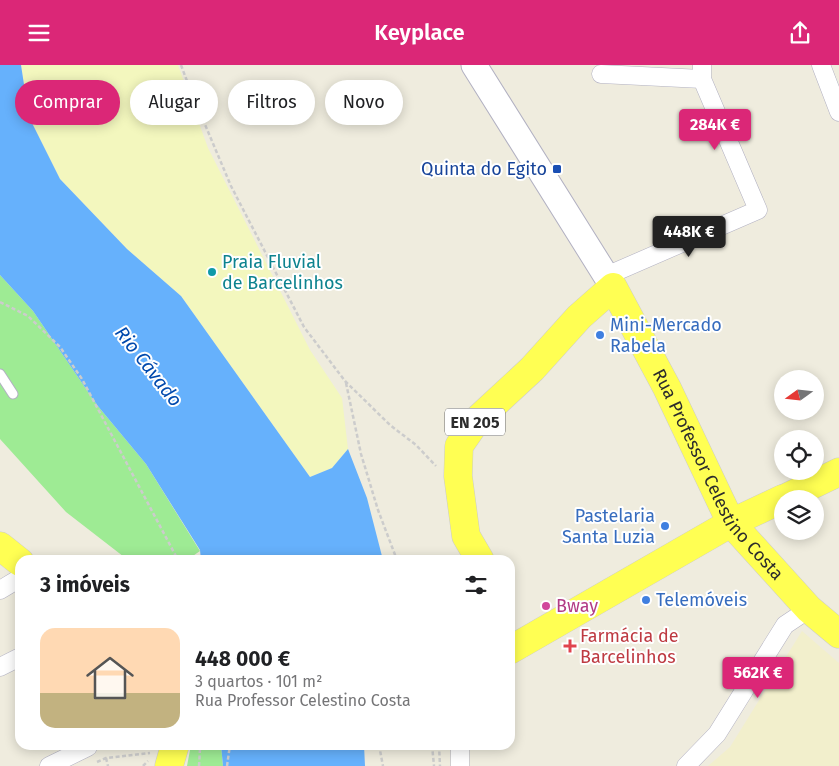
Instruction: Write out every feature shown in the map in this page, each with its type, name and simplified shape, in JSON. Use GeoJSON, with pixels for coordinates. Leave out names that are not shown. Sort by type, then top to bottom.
{"type":"FeatureCollection","features":[{"type":"Feature","properties":{"kind":"main road","name":"Rua Professor Celestino Costa"},"geometry":{"type":"LineString","coordinates":[[474,65],[610,282],[667,388],[731,523],[809,609],[839,634]]}},
{"type":"Feature","properties":{"kind":"main road","name":"EN 205"},"geometry":{"type":"LineString","coordinates":[[477,555],[466,536],[458,476],[459,446],[477,419],[532,369],[610,282]]}},
{"type":"Feature","properties":{"kind":"main road"},"geometry":{"type":"LineString","coordinates":[[802,490],[839,472]]}},
{"type":"Feature","properties":{"kind":"main road"},"geometry":{"type":"LineString","coordinates":[[515,647],[731,523],[774,503]]}},
{"type":"Feature","properties":{"kind":"main road"},"geometry":{"type":"LineString","coordinates":[[0,546],[15,558]]}},
{"type":"Feature","properties":{"kind":"street"},"geometry":{"type":"LineString","coordinates":[[820,65],[839,112]]}},
{"type":"Feature","properties":{"kind":"street"},"geometry":{"type":"LineString","coordinates":[[601,74],[702,72],[758,209],[610,282]]}},
{"type":"Feature","properties":{"kind":"street"},"geometry":{"type":"LineString","coordinates":[[0,590],[15,581]]}},
{"type":"Feature","properties":{"kind":"street"},"geometry":{"type":"LineString","coordinates":[[686,766],[717,734],[785,625],[809,609]]}},
{"type":"Feature","properties":{"kind":"street"},"geometry":{"type":"LineString","coordinates":[[0,667],[15,660]]}},
{"type":"Feature","properties":{"kind":"street"},"geometry":{"type":"LineString","coordinates":[[460,750],[460,766]]}},
{"type":"Feature","properties":{"kind":"street"},"geometry":{"type":"LineString","coordinates":[[49,766],[90,755]]}},
{"type":"Feature","properties":{"kind":"lane"},"geometry":{"type":"LineString","coordinates":[[0,374],[13,394]]}},
{"type":"Feature","properties":{"kind":"path"},"geometry":{"type":"LineString","coordinates":[[181,65],[230,186],[304,327],[346,381],[390,425],[416,445],[439,469],[458,476]]}},
{"type":"Feature","properties":{"kind":"path"},"geometry":{"type":"LineString","coordinates":[[0,302],[28,316],[60,347],[82,379],[175,555]]}},
{"type":"Feature","properties":{"kind":"path"},"geometry":{"type":"LineString","coordinates":[[346,381],[361,454],[378,510],[395,555]]}},
{"type":"Feature","properties":{"kind":"path"},"geometry":{"type":"LineString","coordinates":[[199,766],[200,750]]}},
{"type":"Feature","properties":{"kind":"path"},"geometry":{"type":"LineString","coordinates":[[227,766],[229,750]]}},
{"type":"Feature","properties":{"kind":"path"},"geometry":{"type":"LineString","coordinates":[[380,750],[383,766]]}},
{"type":"Feature","properties":{"kind":"path"},"geometry":{"type":"LineString","coordinates":[[432,750],[433,766]]}},
{"type":"Feature","properties":{"kind":"path"},"geometry":{"type":"LineString","coordinates":[[439,750],[440,766]]}},
{"type":"Feature","properties":{"kind":"path"},"geometry":{"type":"LineString","coordinates":[[90,755],[106,757],[166,754]]}},
{"type":"Feature","properties":{"kind":"path"},"geometry":{"type":"LineString","coordinates":[[106,757],[108,766]]}},
{"type":"Feature","properties":{"kind":"shaded area"},"geometry":{"type":"Polygon","coordinates":[[[802,631],[839,663],[839,766],[708,766],[730,747],[802,631]]]}},
{"type":"Feature","properties":{"kind":"green space"},"geometry":{"type":"Polygon","coordinates":[[[0,275],[33,311],[97,405],[146,464],[200,551],[194,555],[122,555],[66,512],[0,439],[0,275]]]}},
{"type":"Feature","properties":{"kind":"green space"},"geometry":{"type":"Polygon","coordinates":[[[190,750],[221,750],[223,766],[187,766],[190,750]]]}},
{"type":"Feature","properties":{"kind":"sand","name":"Praia Fluvial de Barcelinhos"},"geometry":{"type":"Polygon","coordinates":[[[21,65],[178,65],[183,80],[130,80],[130,125],[200,125],[208,148],[310,350],[342,398],[348,449],[332,468],[310,477],[181,296],[127,249],[60,179],[33,125],[120,125],[120,80],[23,80],[21,65]]]}},
{"type":"Feature","properties":{"kind":"water","name":"Rio Cávado"},"geometry":{"type":"Polygon","coordinates":[[[0,65],[21,65],[23,80],[15,80],[15,125],[33,125],[60,179],[127,249],[181,296],[310,477],[332,468],[348,449],[367,498],[382,555],[200,555],[200,550],[146,464],[97,405],[33,311],[0,275],[0,65]]]}},
{"type":"Feature","properties":{"kind":"water"},"geometry":{"type":"Polygon","coordinates":[[[221,750],[364,750],[365,766],[223,766],[221,750]]]}},
{"type":"Feature","properties":{"kind":"place","name":"Quinta do Egito"},"geometry":{"type":"Point","coordinates":[557,169]}},
{"type":"Feature","properties":{"kind":"place","name":"Praia Fluvial de Barcelinhos"},"geometry":{"type":"Point","coordinates":[212,272]}},
{"type":"Feature","properties":{"kind":"place","name":"Mini-Mercado Rabela"},"geometry":{"type":"Point","coordinates":[600,335]}},
{"type":"Feature","properties":{"kind":"place","name":"Pastelaria Santa Luzia"},"geometry":{"type":"Point","coordinates":[665,526]}},
{"type":"Feature","properties":{"kind":"place","name":"Telemóveis"},"geometry":{"type":"Point","coordinates":[646,600]}},
{"type":"Feature","properties":{"kind":"place","name":"Bway"},"geometry":{"type":"Point","coordinates":[546,606]}},
{"type":"Feature","properties":{"kind":"place","name":"Farmácia de Barcelinhos"},"geometry":{"type":"Point","coordinates":[570,646]}}]}
